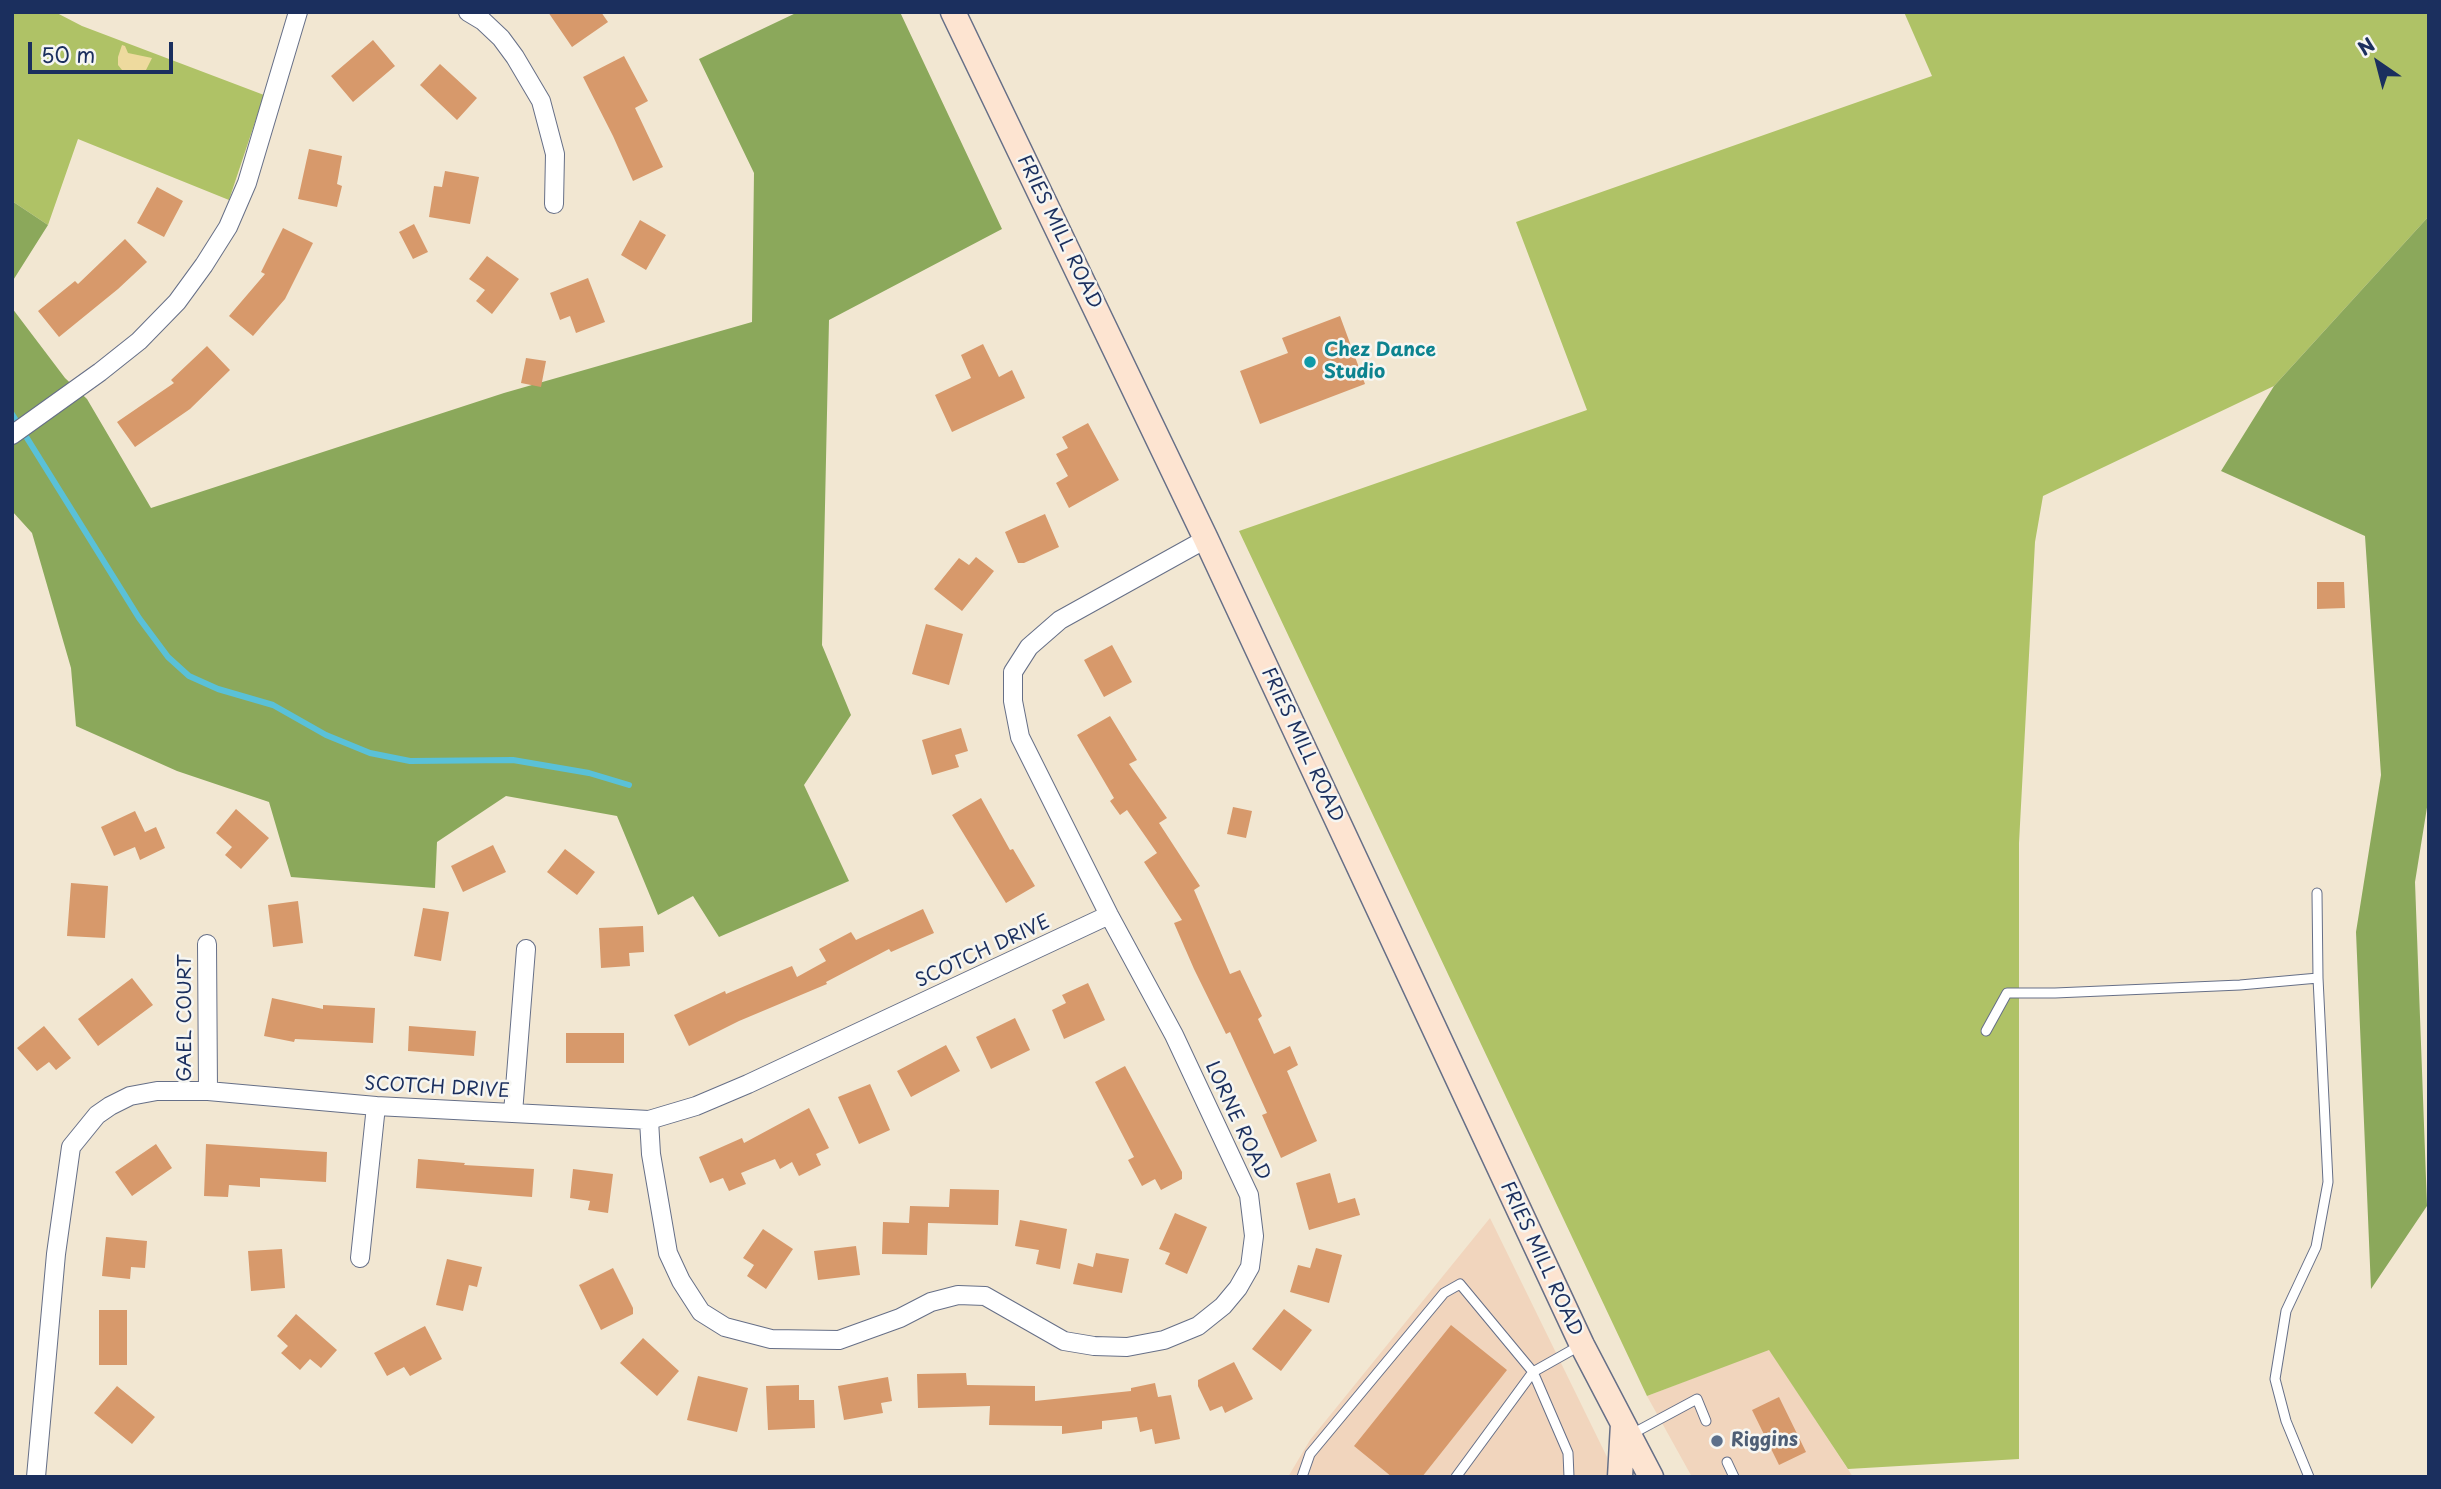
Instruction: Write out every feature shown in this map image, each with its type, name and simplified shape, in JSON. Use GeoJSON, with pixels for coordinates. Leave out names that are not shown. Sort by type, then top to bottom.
{"type":"FeatureCollection","features":[{"type":"Feature","properties":{"kind":"main road","name":"FRIES MILL ROAD"},"geometry":{"type":"LineString","coordinates":[[953,12],[1206,539],[1581,1345],[1651,1477]]}},
{"type":"Feature","properties":{"kind":"main road"},"geometry":{"type":"LineString","coordinates":[[1620,1477],[1626,1429]]}},
{"type":"Feature","properties":{"kind":"street"},"geometry":{"type":"LineString","coordinates":[[14,434],[139,341],[177,302],[204,265],[228,228],[247,183],[298,12]]}},
{"type":"Feature","properties":{"kind":"street"},"geometry":{"type":"LineString","coordinates":[[468,12],[483,21],[501,38],[541,101],[555,154],[554,204]]}},
{"type":"Feature","properties":{"kind":"street","name":"LORNE ROAD"},"geometry":{"type":"LineString","coordinates":[[649,1120],[651,1154],[668,1253],[681,1281],[701,1312],[725,1327],[771,1339],[839,1340],[900,1318],[931,1302],[958,1295],[985,1296],[1064,1340],[1094,1346],[1127,1346],[1164,1340],[1198,1326],[1223,1306],[1250,1267],[1254,1236],[1249,1195],[1174,1035],[1109,915],[1020,737],[1013,701],[1013,672],[1029,647],[1060,620],[1206,539]]}},
{"type":"Feature","properties":{"kind":"street","name":"SCOTCH DRIVE"},"geometry":{"type":"LineString","coordinates":[[36,1477],[56,1254],[71,1147],[97,1115],[130,1096],[158,1090],[208,1091],[376,1106],[649,1120],[696,1106],[748,1084],[1109,915]]}},
{"type":"Feature","properties":{"kind":"street","name":"GAEL COURT"},"geometry":{"type":"LineString","coordinates":[[207,944],[208,1091]]}},
{"type":"Feature","properties":{"kind":"street"},"geometry":{"type":"LineString","coordinates":[[513,1113],[526,949]]}},
{"type":"Feature","properties":{"kind":"street"},"geometry":{"type":"LineString","coordinates":[[360,1258],[376,1106]]}},
{"type":"Feature","properties":{"kind":"lane"},"geometry":{"type":"LineString","coordinates":[[2309,1477],[2286,1420],[2275,1379],[2286,1311],[2316,1247],[2328,1182],[2318,978],[2317,893]]}},
{"type":"Feature","properties":{"kind":"lane"},"geometry":{"type":"LineString","coordinates":[[1986,1031],[2007,993],[2240,985],[2318,978]]}},
{"type":"Feature","properties":{"kind":"lane"},"geometry":{"type":"LineString","coordinates":[[1302,1477],[1310,1454],[1444,1293],[1460,1284],[1533,1372],[1568,1453],[1569,1477]]}},
{"type":"Feature","properties":{"kind":"lane"},"geometry":{"type":"LineString","coordinates":[[1456,1477],[1533,1372],[1581,1345]]}},
{"type":"Feature","properties":{"kind":"lane"},"geometry":{"type":"LineString","coordinates":[[1626,1429],[1697,1399],[1706,1421]]}},
{"type":"Feature","properties":{"kind":"lane"},"geometry":{"type":"LineString","coordinates":[[1727,1462],[1734,1477]]}},
{"type":"Feature","properties":{"kind":"shaded area"},"geometry":{"type":"Polygon","coordinates":[[[1490,1218],[1607,1457],[1608,1477],[1288,1477],[1310,1440],[1490,1218]]]}},
{"type":"Feature","properties":{"kind":"shaded area"},"geometry":{"type":"Polygon","coordinates":[[[1769,1349],[1853,1477],[1692,1477],[1647,1396],[1769,1349]]]}},
{"type":"Feature","properties":{"kind":"green space"},"geometry":{"type":"Polygon","coordinates":[[[12,12],[55,12],[82,26],[264,95],[229,200],[78,139],[48,225],[12,201],[12,12]]]}},
{"type":"Feature","properties":{"kind":"green space"},"geometry":{"type":"Polygon","coordinates":[[[798,12],[900,12],[1002,229],[829,320],[822,645],[851,715],[804,785],[849,881],[719,937],[693,896],[658,915],[617,816],[506,796],[437,842],[435,888],[291,877],[269,802],[177,771],[76,726],[71,668],[32,533],[12,511],[12,308],[65,378],[87,399],[151,508],[504,393],[752,322],[754,173],[699,59],[798,12]]]}},
{"type":"Feature","properties":{"kind":"green space"},"geometry":{"type":"Polygon","coordinates":[[[1904,12],[2429,12],[2429,216],[2274,386],[2043,496],[2035,542],[2019,843],[2019,1459],[1848,1469],[1769,1350],[1647,1396],[1239,531],[1587,410],[1516,222],[1932,76],[1904,12]]]}},
{"type":"Feature","properties":{"kind":"green space"},"geometry":{"type":"Polygon","coordinates":[[[12,201],[48,225],[12,282],[12,201]]]}},
{"type":"Feature","properties":{"kind":"green space"},"geometry":{"type":"Polygon","coordinates":[[[2429,216],[2429,795],[2415,882],[2427,1206],[2371,1289],[2356,932],[2381,775],[2365,536],[2221,471],[2274,386],[2429,216]]]}},
{"type":"Feature","properties":{"kind":"sand"},"geometry":{"type":"Polygon","coordinates":[[[122,45],[128,53],[152,58],[146,70],[122,70],[118,65],[118,57],[122,45]]]}},
{"type":"Feature","properties":{"kind":"building"},"geometry":{"type":"Polygon","coordinates":[[[548,12],[601,12],[608,22],[572,47],[548,12]]]}},
{"type":"Feature","properties":{"kind":"building"},"geometry":{"type":"Polygon","coordinates":[[[373,40],[395,66],[353,102],[331,76],[373,40]]]}},
{"type":"Feature","properties":{"kind":"building"},"geometry":{"type":"Polygon","coordinates":[[[624,56],[648,101],[635,108],[663,167],[633,181],[583,77],[624,56]]]}},
{"type":"Feature","properties":{"kind":"building"},"geometry":{"type":"Polygon","coordinates":[[[440,64],[477,98],[457,120],[420,85],[440,64]]]}},
{"type":"Feature","properties":{"kind":"building"},"geometry":{"type":"Polygon","coordinates":[[[309,149],[342,156],[337,184],[342,186],[337,207],[298,199],[309,149]]]}},
{"type":"Feature","properties":{"kind":"building"},"geometry":{"type":"Polygon","coordinates":[[[445,171],[479,177],[470,224],[429,217],[434,186],[442,187],[445,171]]]}},
{"type":"Feature","properties":{"kind":"building"},"geometry":{"type":"Polygon","coordinates":[[[157,187],[183,201],[164,237],[137,223],[157,187]]]}},
{"type":"Feature","properties":{"kind":"building"},"geometry":{"type":"Polygon","coordinates":[[[640,220],[666,235],[646,270],[621,255],[640,220]]]}},
{"type":"Feature","properties":{"kind":"building"},"geometry":{"type":"Polygon","coordinates":[[[414,224],[428,252],[413,259],[399,232],[414,224]]]}},
{"type":"Feature","properties":{"kind":"building"},"geometry":{"type":"Polygon","coordinates":[[[283,228],[313,243],[285,299],[253,336],[229,316],[265,274],[261,272],[283,228]]]}},
{"type":"Feature","properties":{"kind":"building"},"geometry":{"type":"Polygon","coordinates":[[[125,239],[147,262],[59,337],[38,311],[75,281],[78,284],[125,239]]]}},
{"type":"Feature","properties":{"kind":"building"},"geometry":{"type":"Polygon","coordinates":[[[487,256],[519,279],[492,314],[476,301],[485,290],[469,279],[487,256]]]}},
{"type":"Feature","properties":{"kind":"building"},"geometry":{"type":"Polygon","coordinates":[[[588,278],[605,322],[576,333],[570,316],[560,320],[550,293],[588,278]]]}},
{"type":"Feature","properties":{"kind":"building","name":"Chez Dance Studio"},"geometry":{"type":"Polygon","coordinates":[[[1340,316],[1365,384],[1260,424],[1240,371],[1288,353],[1282,338],[1340,316]]]}},
{"type":"Feature","properties":{"kind":"building"},"geometry":{"type":"Polygon","coordinates":[[[983,344],[999,377],[1012,370],[1025,398],[952,432],[935,395],[971,378],[961,355],[983,344]]]}},
{"type":"Feature","properties":{"kind":"building"},"geometry":{"type":"Polygon","coordinates":[[[207,346],[230,370],[190,409],[135,447],[117,422],[174,383],[171,380],[207,346]]]}},
{"type":"Feature","properties":{"kind":"building"},"geometry":{"type":"Polygon","coordinates":[[[526,358],[546,361],[541,387],[521,383],[526,358]]]}},
{"type":"Feature","properties":{"kind":"building"},"geometry":{"type":"Polygon","coordinates":[[[1088,423],[1119,480],[1069,508],[1056,483],[1068,476],[1056,454],[1068,448],[1062,437],[1088,423]]]}},
{"type":"Feature","properties":{"kind":"building"},"geometry":{"type":"Polygon","coordinates":[[[1045,514],[1059,547],[1024,563],[1018,563],[1005,532],[1045,514]]]}},
{"type":"Feature","properties":{"kind":"building"},"geometry":{"type":"Polygon","coordinates":[[[976,557],[994,571],[962,611],[934,589],[959,558],[969,565],[976,557]]]}},
{"type":"Feature","properties":{"kind":"building"},"geometry":{"type":"Polygon","coordinates":[[[2317,582],[2344,582],[2345,608],[2317,609],[2317,582]]]}},
{"type":"Feature","properties":{"kind":"building"},"geometry":{"type":"Polygon","coordinates":[[[926,624],[963,634],[949,685],[912,674],[926,624]]]}},
{"type":"Feature","properties":{"kind":"building"},"geometry":{"type":"Polygon","coordinates":[[[1112,645],[1132,682],[1104,697],[1084,660],[1112,645]]]}},
{"type":"Feature","properties":{"kind":"building"},"geometry":{"type":"Polygon","coordinates":[[[1110,716],[1137,760],[1129,764],[1167,818],[1159,823],[1200,886],[1194,890],[1230,974],[1240,970],[1262,1016],[1258,1019],[1274,1054],[1290,1046],[1298,1065],[1287,1071],[1317,1141],[1281,1158],[1262,1115],[1267,1113],[1230,1032],[1226,1034],[1174,923],[1182,920],[1144,862],[1157,853],[1127,810],[1120,815],[1110,801],[1114,798],[1077,735],[1110,716]]]}},
{"type":"Feature","properties":{"kind":"building"},"geometry":{"type":"Polygon","coordinates":[[[961,728],[968,751],[955,755],[959,767],[932,775],[922,740],[961,728]]]}},
{"type":"Feature","properties":{"kind":"building"},"geometry":{"type":"Polygon","coordinates":[[[981,798],[1010,850],[1013,849],[1035,886],[1006,903],[952,815],[981,798]]]}},
{"type":"Feature","properties":{"kind":"building"},"geometry":{"type":"Polygon","coordinates":[[[1233,807],[1252,811],[1246,838],[1227,834],[1233,807]]]}},
{"type":"Feature","properties":{"kind":"building"},"geometry":{"type":"Polygon","coordinates":[[[236,809],[269,838],[241,869],[225,855],[232,847],[216,833],[236,809]]]}},
{"type":"Feature","properties":{"kind":"building"},"geometry":{"type":"Polygon","coordinates":[[[135,811],[145,832],[156,827],[165,848],[140,860],[135,847],[114,856],[101,827],[135,811]]]}},
{"type":"Feature","properties":{"kind":"building"},"geometry":{"type":"Polygon","coordinates":[[[493,845],[506,872],[463,892],[451,866],[493,845]]]}},
{"type":"Feature","properties":{"kind":"building"},"geometry":{"type":"Polygon","coordinates":[[[565,849],[595,872],[577,895],[547,872],[565,849]]]}},
{"type":"Feature","properties":{"kind":"building"},"geometry":{"type":"Polygon","coordinates":[[[71,883],[108,886],[105,938],[67,936],[71,883]]]}},
{"type":"Feature","properties":{"kind":"building"},"geometry":{"type":"Polygon","coordinates":[[[298,901],[303,943],[273,947],[268,905],[298,901]]]}},
{"type":"Feature","properties":{"kind":"building"},"geometry":{"type":"Polygon","coordinates":[[[423,908],[449,912],[441,961],[414,956],[423,908]]]}},
{"type":"Feature","properties":{"kind":"building"},"geometry":{"type":"Polygon","coordinates":[[[923,909],[934,933],[891,952],[889,949],[826,982],[827,984],[739,1021],[689,1046],[674,1015],[725,991],[726,994],[792,966],[797,977],[826,961],[819,949],[851,932],[856,940],[923,909]]]}},
{"type":"Feature","properties":{"kind":"building"},"geometry":{"type":"Polygon","coordinates":[[[643,926],[644,952],[629,953],[630,966],[601,968],[599,928],[643,926]]]}},
{"type":"Feature","properties":{"kind":"building"},"geometry":{"type":"Polygon","coordinates":[[[132,978],[153,1005],[98,1046],[78,1019],[132,978]]]}},
{"type":"Feature","properties":{"kind":"building"},"geometry":{"type":"Polygon","coordinates":[[[1088,983],[1105,1020],[1064,1039],[1052,1010],[1066,1003],[1062,995],[1088,983]]]}},
{"type":"Feature","properties":{"kind":"building"},"geometry":{"type":"Polygon","coordinates":[[[272,998],[323,1009],[323,1005],[375,1008],[373,1043],[295,1039],[294,1042],[264,1036],[272,998]]]}},
{"type":"Feature","properties":{"kind":"building"},"geometry":{"type":"Polygon","coordinates":[[[1015,1018],[1030,1050],[991,1069],[976,1037],[1015,1018]]]}},
{"type":"Feature","properties":{"kind":"building"},"geometry":{"type":"Polygon","coordinates":[[[44,1026],[71,1058],[56,1070],[49,1062],[37,1071],[17,1048],[44,1026]]]}},
{"type":"Feature","properties":{"kind":"building"},"geometry":{"type":"Polygon","coordinates":[[[409,1026],[476,1031],[474,1056],[408,1051],[409,1026]]]}},
{"type":"Feature","properties":{"kind":"building"},"geometry":{"type":"Polygon","coordinates":[[[566,1033],[624,1033],[624,1063],[566,1063],[566,1033]]]}},
{"type":"Feature","properties":{"kind":"building"},"geometry":{"type":"Polygon","coordinates":[[[946,1045],[960,1071],[911,1097],[897,1071],[946,1045]]]}},
{"type":"Feature","properties":{"kind":"building"},"geometry":{"type":"Polygon","coordinates":[[[1125,1066],[1182,1172],[1182,1179],[1161,1190],[1155,1179],[1142,1186],[1128,1160],[1134,1157],[1095,1082],[1125,1066]]]}},
{"type":"Feature","properties":{"kind":"building"},"geometry":{"type":"Polygon","coordinates":[[[870,1084],[890,1130],[859,1144],[838,1097],[870,1084]]]}},
{"type":"Feature","properties":{"kind":"building"},"geometry":{"type":"Polygon","coordinates":[[[809,1108],[829,1148],[816,1154],[821,1165],[799,1176],[792,1162],[780,1169],[775,1159],[741,1173],[746,1184],[729,1191],[723,1178],[710,1183],[699,1157],[742,1138],[744,1143],[809,1108]]]}},
{"type":"Feature","properties":{"kind":"building"},"geometry":{"type":"Polygon","coordinates":[[[156,1144],[172,1168],[132,1196],[115,1172],[156,1144]]]}},
{"type":"Feature","properties":{"kind":"building"},"geometry":{"type":"Polygon","coordinates":[[[206,1144],[327,1152],[326,1182],[260,1178],[260,1187],[229,1185],[228,1197],[204,1196],[206,1144]]]}},
{"type":"Feature","properties":{"kind":"building"},"geometry":{"type":"Polygon","coordinates":[[[418,1159],[534,1169],[532,1197],[416,1188],[418,1159]]]}},
{"type":"Feature","properties":{"kind":"building"},"geometry":{"type":"Polygon","coordinates":[[[573,1169],[613,1174],[608,1213],[588,1210],[590,1201],[570,1198],[573,1169]]]}},
{"type":"Feature","properties":{"kind":"building"},"geometry":{"type":"Polygon","coordinates":[[[1330,1173],[1338,1203],[1355,1198],[1360,1215],[1309,1230],[1296,1183],[1330,1173]]]}},
{"type":"Feature","properties":{"kind":"building"},"geometry":{"type":"Polygon","coordinates":[[[950,1189],[999,1190],[998,1225],[928,1223],[927,1255],[882,1254],[883,1222],[909,1223],[910,1206],[949,1207],[950,1189]]]}},
{"type":"Feature","properties":{"kind":"building"},"geometry":{"type":"Polygon","coordinates":[[[1175,1213],[1207,1227],[1187,1274],[1165,1264],[1170,1253],[1159,1249],[1175,1213]]]}},
{"type":"Feature","properties":{"kind":"building"},"geometry":{"type":"Polygon","coordinates":[[[1020,1220],[1067,1229],[1060,1269],[1036,1264],[1039,1250],[1015,1246],[1020,1220]]]}},
{"type":"Feature","properties":{"kind":"building"},"geometry":{"type":"Polygon","coordinates":[[[763,1229],[793,1249],[766,1289],[747,1276],[754,1265],[743,1258],[763,1229]]]}},
{"type":"Feature","properties":{"kind":"building"},"geometry":{"type":"Polygon","coordinates":[[[106,1237],[147,1241],[145,1268],[131,1267],[130,1279],[102,1276],[106,1237]]]}},
{"type":"Feature","properties":{"kind":"building"},"geometry":{"type":"Polygon","coordinates":[[[856,1246],[860,1275],[818,1280],[814,1251],[856,1246]]]}},
{"type":"Feature","properties":{"kind":"building"},"geometry":{"type":"Polygon","coordinates":[[[1316,1248],[1342,1255],[1329,1303],[1290,1292],[1298,1265],[1310,1268],[1316,1248]]]}},
{"type":"Feature","properties":{"kind":"building"},"geometry":{"type":"Polygon","coordinates":[[[282,1249],[285,1288],[251,1291],[248,1251],[282,1249]]]}},
{"type":"Feature","properties":{"kind":"building"},"geometry":{"type":"Polygon","coordinates":[[[1096,1253],[1129,1259],[1122,1293],[1073,1284],[1078,1263],[1093,1267],[1096,1253]]]}},
{"type":"Feature","properties":{"kind":"building"},"geometry":{"type":"Polygon","coordinates":[[[447,1259],[482,1267],[477,1287],[469,1285],[463,1311],[436,1305],[447,1259]]]}},
{"type":"Feature","properties":{"kind":"building"},"geometry":{"type":"Polygon","coordinates":[[[613,1268],[633,1308],[633,1314],[601,1330],[579,1285],[613,1268]]]}},
{"type":"Feature","properties":{"kind":"building"},"geometry":{"type":"Polygon","coordinates":[[[1284,1309],[1312,1330],[1281,1371],[1252,1349],[1284,1309]]]}},
{"type":"Feature","properties":{"kind":"building"},"geometry":{"type":"Polygon","coordinates":[[[99,1310],[127,1310],[127,1365],[99,1365],[99,1310]]]}},
{"type":"Feature","properties":{"kind":"building"},"geometry":{"type":"Polygon","coordinates":[[[296,1314],[337,1350],[321,1368],[310,1359],[300,1370],[281,1353],[288,1346],[277,1336],[296,1314]]]}},
{"type":"Feature","properties":{"kind":"building"},"geometry":{"type":"Polygon","coordinates":[[[1451,1325],[1507,1370],[1422,1477],[1392,1477],[1354,1446],[1451,1325]]]}},
{"type":"Feature","properties":{"kind":"building"},"geometry":{"type":"Polygon","coordinates":[[[425,1326],[442,1359],[410,1376],[404,1367],[387,1376],[374,1353],[425,1326]]]}},
{"type":"Feature","properties":{"kind":"building"},"geometry":{"type":"Polygon","coordinates":[[[643,1338],[679,1371],[657,1396],[620,1363],[643,1338]]]}},
{"type":"Feature","properties":{"kind":"building"},"geometry":{"type":"Polygon","coordinates":[[[1234,1362],[1253,1399],[1225,1413],[1222,1406],[1210,1411],[1198,1386],[1198,1380],[1234,1362]]]}},
{"type":"Feature","properties":{"kind":"building"},"geometry":{"type":"Polygon","coordinates":[[[966,1373],[967,1385],[1035,1386],[1035,1401],[1131,1391],[1131,1388],[1155,1383],[1158,1397],[1171,1395],[1180,1439],[1155,1444],[1152,1429],[1140,1432],[1137,1417],[1102,1421],[1102,1429],[1062,1434],[1062,1426],[989,1425],[990,1406],[918,1408],[917,1374],[966,1373]]]}},
{"type":"Feature","properties":{"kind":"building"},"geometry":{"type":"Polygon","coordinates":[[[698,1376],[748,1388],[737,1432],[687,1420],[698,1376]]]}},
{"type":"Feature","properties":{"kind":"building"},"geometry":{"type":"Polygon","coordinates":[[[888,1377],[892,1401],[881,1403],[883,1413],[844,1420],[838,1386],[888,1377]]]}},
{"type":"Feature","properties":{"kind":"building"},"geometry":{"type":"Polygon","coordinates":[[[799,1385],[799,1400],[814,1400],[815,1428],[768,1430],[766,1386],[799,1385]]]}},
{"type":"Feature","properties":{"kind":"building"},"geometry":{"type":"Polygon","coordinates":[[[117,1386],[155,1417],[132,1444],[94,1413],[117,1386]]]}},
{"type":"Feature","properties":{"kind":"building"},"geometry":{"type":"Polygon","coordinates":[[[1779,1397],[1806,1452],[1779,1465],[1752,1410],[1779,1397]]]}},
{"type":"Feature","properties":{"kind":"waterway"},"geometry":{"type":"LineString","coordinates":[[12,414],[139,618],[168,657],[189,676],[218,689],[273,705],[326,735],[370,753],[410,761],[513,760],[589,773],[629,785]]}},
{"type":"Feature","properties":{"kind":"place","name":"Chez Dance Studio"},"geometry":{"type":"Point","coordinates":[1310,362]}},
{"type":"Feature","properties":{"kind":"place","name":"Riggins"},"geometry":{"type":"Point","coordinates":[1717,1441]}}]}
